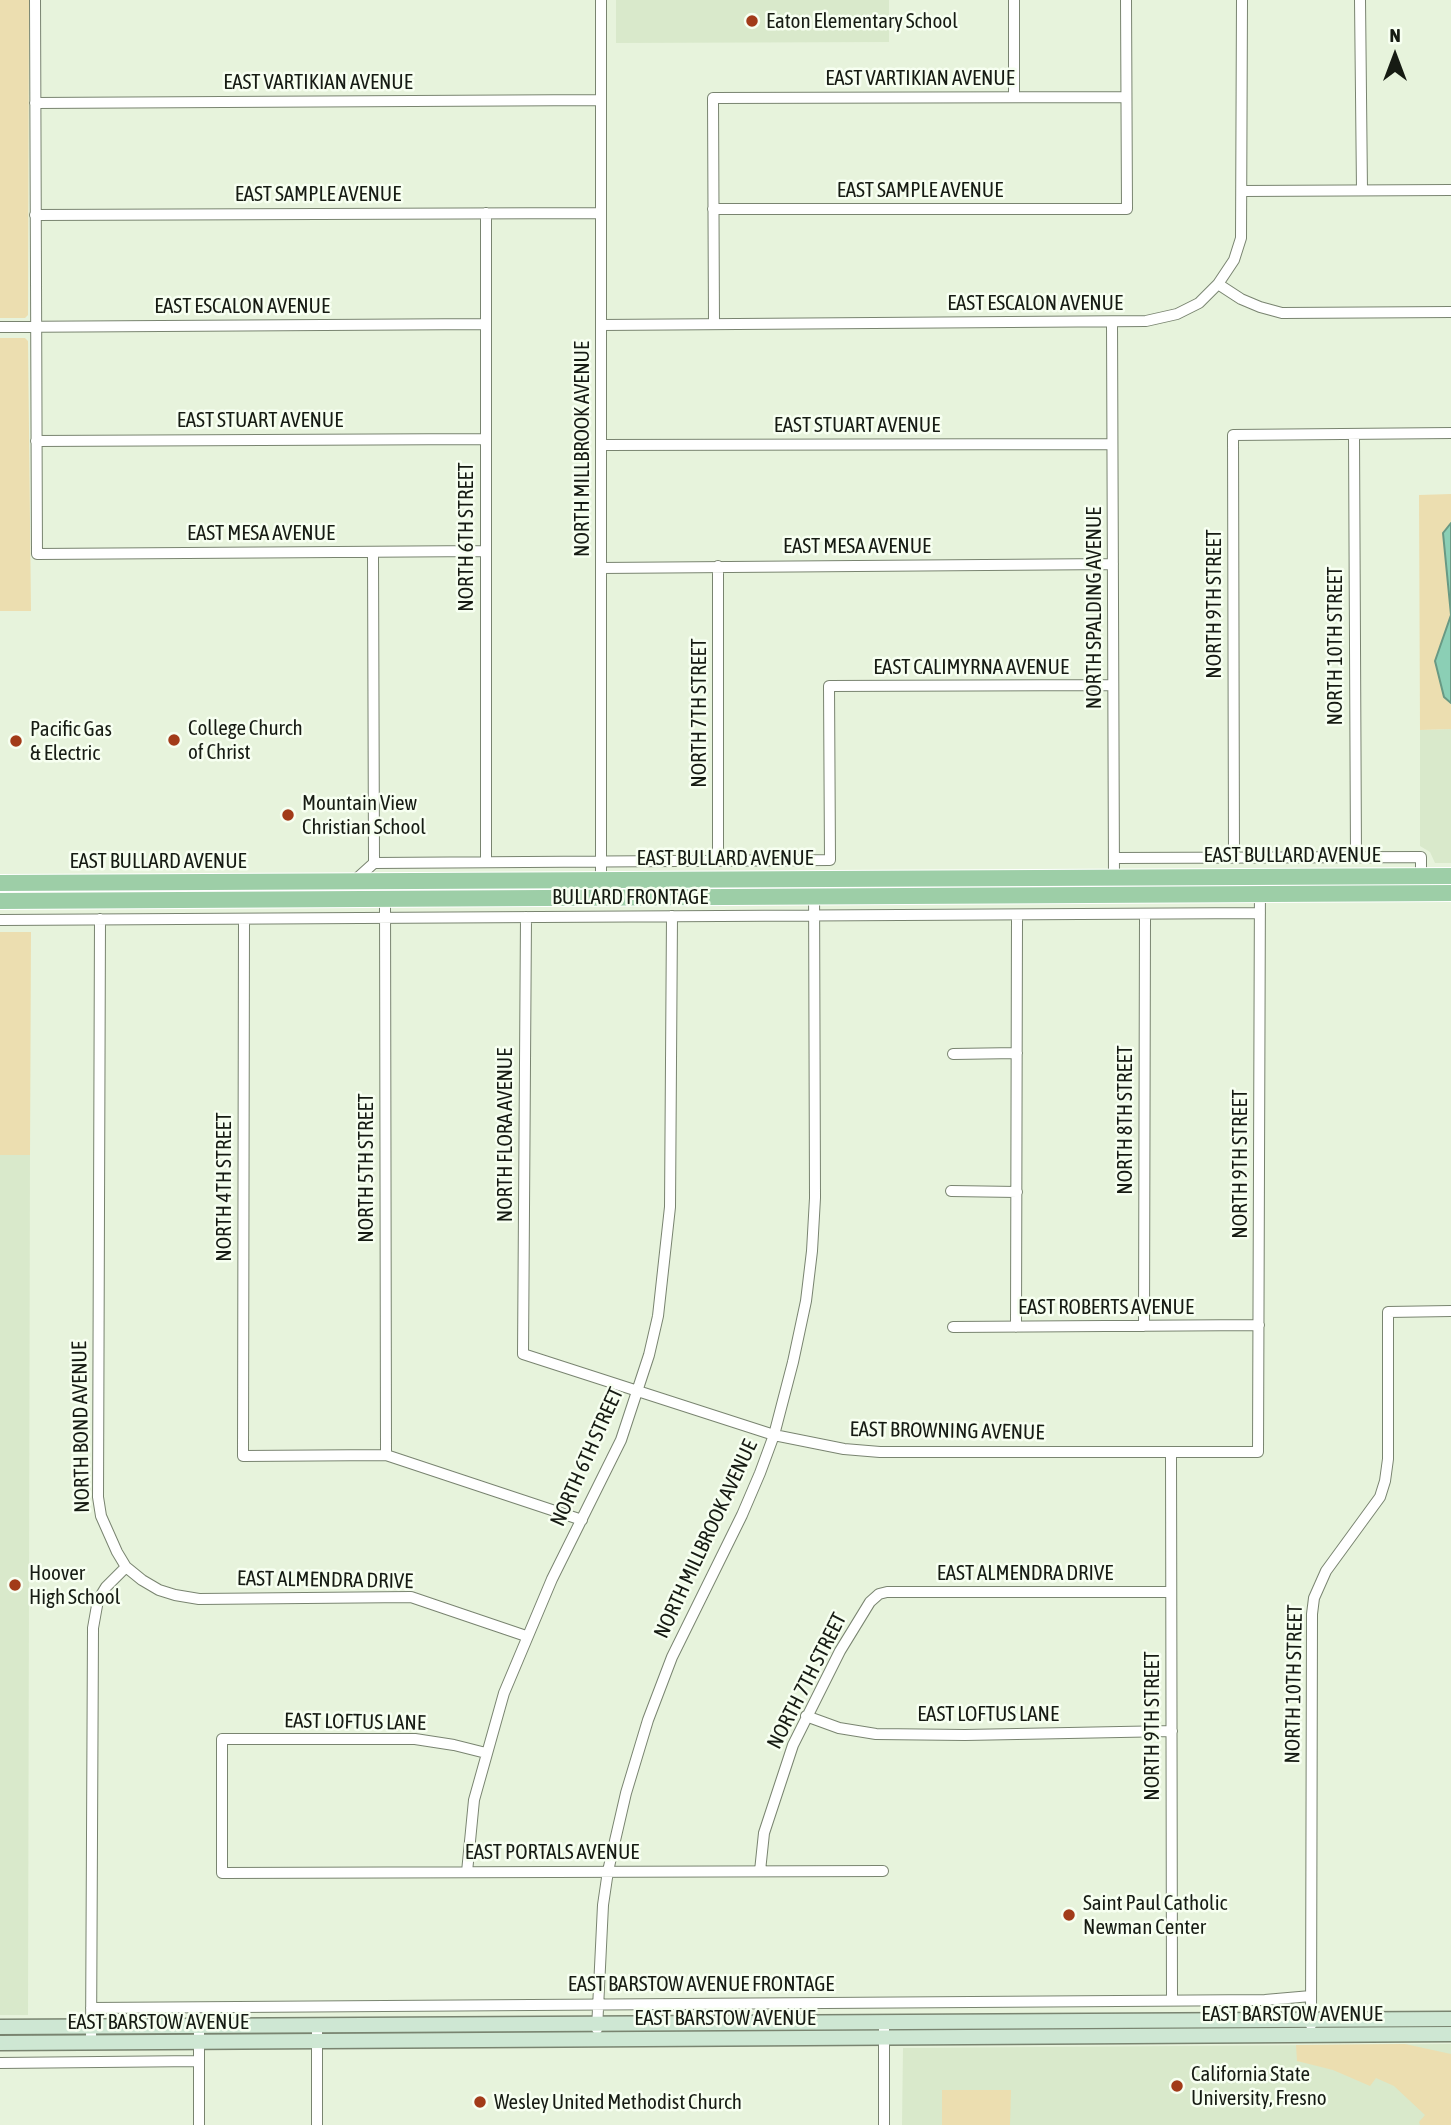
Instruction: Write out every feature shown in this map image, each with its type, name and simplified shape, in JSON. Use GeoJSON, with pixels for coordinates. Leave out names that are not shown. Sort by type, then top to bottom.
{"type":"FeatureCollection","features":[{"type":"Feature","properties":{"kind":"main road","name":"EAST BULLARD AVENUE"},"geometry":{"type":"LineString","coordinates":[[0,883],[1451,876]]}},
{"type":"Feature","properties":{"kind":"main road"},"geometry":{"type":"LineString","coordinates":[[60,900],[97,892],[150,892],[158,887],[159,882]]}},
{"type":"Feature","properties":{"kind":"main road","name":"EAST BULLARD AVENUE"},"geometry":{"type":"LineString","coordinates":[[0,901],[1451,893]]}},
{"type":"Feature","properties":{"kind":"main road","name":"EAST BARSTOW AVENUE"},"geometry":{"type":"LineString","coordinates":[[0,2027],[1451,2018]]}},
{"type":"Feature","properties":{"kind":"main road","name":"EAST BARSTOW AVENUE"},"geometry":{"type":"LineString","coordinates":[[0,2043],[1451,2034]]}},
{"type":"Feature","properties":{"kind":"street"},"geometry":{"type":"LineString","coordinates":[[35,0],[36,441]]}},
{"type":"Feature","properties":{"kind":"street","name":"NORTH MILLBROOK AVENUE"},"geometry":{"type":"LineString","coordinates":[[601,0],[601,897]]}},
{"type":"Feature","properties":{"kind":"street"},"geometry":{"type":"LineString","coordinates":[[1014,0],[1014,97]]}},
{"type":"Feature","properties":{"kind":"street"},"geometry":{"type":"LineString","coordinates":[[1126,0],[1126,97]]}},
{"type":"Feature","properties":{"kind":"street"},"geometry":{"type":"LineString","coordinates":[[1242,0],[1241,238],[1234,260],[1218,284],[1241,299],[1282,313],[1451,313]]}},
{"type":"Feature","properties":{"kind":"street"},"geometry":{"type":"LineString","coordinates":[[1360,0],[1362,190]]}},
{"type":"Feature","properties":{"kind":"street","name":"EAST VARTIKIAN AVENUE"},"geometry":{"type":"LineString","coordinates":[[713,209],[713,98],[1126,97]]}},
{"type":"Feature","properties":{"kind":"street","name":"EAST SAMPLE AVENUE"},"geometry":{"type":"LineString","coordinates":[[713,209],[1126,209],[1126,97]]}},
{"type":"Feature","properties":{"kind":"street","name":"EAST VARTIKIAN AVENUE"},"geometry":{"type":"LineString","coordinates":[[35,103],[601,100]]}},
{"type":"Feature","properties":{"kind":"street"},"geometry":{"type":"LineString","coordinates":[[1242,191],[1451,190]]}},
{"type":"Feature","properties":{"kind":"street"},"geometry":{"type":"LineString","coordinates":[[713,209],[714,324]]}},
{"type":"Feature","properties":{"kind":"street","name":"NORTH 6TH STREET"},"geometry":{"type":"LineString","coordinates":[[486,213],[486,862]]}},
{"type":"Feature","properties":{"kind":"street","name":"EAST SAMPLE AVENUE"},"geometry":{"type":"LineString","coordinates":[[35,215],[601,214]]}},
{"type":"Feature","properties":{"kind":"street","name":"EAST ESCALON AVENUE"},"geometry":{"type":"LineString","coordinates":[[601,325],[1146,321],[1177,314],[1199,303],[1218,284]]}},
{"type":"Feature","properties":{"kind":"street","name":"NORTH SPALDING AVENUE"},"geometry":{"type":"LineString","coordinates":[[1112,322],[1115,895]]}},
{"type":"Feature","properties":{"kind":"street","name":"EAST ESCALON AVENUE"},"geometry":{"type":"LineString","coordinates":[[0,327],[485,324]]}},
{"type":"Feature","properties":{"kind":"street"},"geometry":{"type":"LineString","coordinates":[[1354,434],[1451,433]]}},
{"type":"Feature","properties":{"kind":"street","name":"NORTH 9TH STREET"},"geometry":{"type":"LineString","coordinates":[[1234,858],[1233,435],[1354,434]]}},
{"type":"Feature","properties":{"kind":"street","name":"NORTH 10TH STREET"},"geometry":{"type":"LineString","coordinates":[[1354,434],[1356,858]]}},
{"type":"Feature","properties":{"kind":"street","name":"EAST STUART AVENUE"},"geometry":{"type":"LineString","coordinates":[[36,441],[485,439]]}},
{"type":"Feature","properties":{"kind":"street","name":"EAST MESA AVENUE"},"geometry":{"type":"LineString","coordinates":[[36,441],[37,554],[485,551]]}},
{"type":"Feature","properties":{"kind":"street","name":"EAST STUART AVENUE"},"geometry":{"type":"LineString","coordinates":[[601,445],[1112,444]]}},
{"type":"Feature","properties":{"kind":"street"},"geometry":{"type":"LineString","coordinates":[[373,552],[374,863]]}},
{"type":"Feature","properties":{"kind":"street","name":"EAST MESA AVENUE"},"geometry":{"type":"LineString","coordinates":[[601,568],[1113,564]]}},
{"type":"Feature","properties":{"kind":"street","name":"NORTH 7TH STREET"},"geometry":{"type":"LineString","coordinates":[[718,566],[718,861]]}},
{"type":"Feature","properties":{"kind":"street","name":"EAST CALIMYRNA AVENUE"},"geometry":{"type":"LineString","coordinates":[[718,861],[831,860],[829,686],[1113,685]]}},
{"type":"Feature","properties":{"kind":"street"},"geometry":{"type":"LineString","coordinates":[[1114,858],[1421,857],[1421,876]]}},
{"type":"Feature","properties":{"kind":"street"},"geometry":{"type":"LineString","coordinates":[[353,882],[374,863],[718,861]]}},
{"type":"Feature","properties":{"kind":"street","name":"NORTH 9TH STREET"},"geometry":{"type":"LineString","coordinates":[[1258,1452],[1260,876]]}},
{"type":"Feature","properties":{"kind":"street","name":"NORTH MILLBROOK AVENUE"},"geometry":{"type":"LineString","coordinates":[[596,2040],[600,1939],[608,1871],[626,1793],[648,1720],[672,1657],[743,1515],[774,1435],[806,1301],[815,1198],[814,879]]}},
{"type":"Feature","properties":{"kind":"street","name":"NORTH 5TH STREET"},"geometry":{"type":"LineString","coordinates":[[385,882],[386,1455]]}},
{"type":"Feature","properties":{"kind":"street","name":"BULLARD FRONTAGE"},"geometry":{"type":"LineString","coordinates":[[0,920],[1260,913]]}},
{"type":"Feature","properties":{"kind":"street","name":"NORTH 8TH STREET"},"geometry":{"type":"LineString","coordinates":[[1144,1326],[1145,914]]}},
{"type":"Feature","properties":{"kind":"street"},"geometry":{"type":"LineString","coordinates":[[1016,1327],[1017,915]]}},
{"type":"Feature","properties":{"kind":"street","name":"NORTH 6TH STREET"},"geometry":{"type":"LineString","coordinates":[[467,1872],[474,1800],[503,1693],[526,1636],[621,1440],[638,1392],[658,1316],[670,1207],[671,916]]}},
{"type":"Feature","properties":{"kind":"street","name":"NORTH FLORA AVENUE"},"geometry":{"type":"LineString","coordinates":[[523,1354],[526,917]]}},
{"type":"Feature","properties":{"kind":"street","name":"NORTH BOND AVENUE"},"geometry":{"type":"LineString","coordinates":[[100,919],[98,1497],[106,1532],[126,1567]]}},
{"type":"Feature","properties":{"kind":"street","name":"NORTH 4TH STREET"},"geometry":{"type":"LineString","coordinates":[[244,919],[243,1456],[386,1455]]}},
{"type":"Feature","properties":{"kind":"street"},"geometry":{"type":"LineString","coordinates":[[953,1054],[1017,1053]]}},
{"type":"Feature","properties":{"kind":"street"},"geometry":{"type":"LineString","coordinates":[[951,1191],[1017,1192]]}},
{"type":"Feature","properties":{"kind":"street","name":"NORTH 10TH STREET"},"geometry":{"type":"LineString","coordinates":[[1311,2035],[1314,1598],[1326,1571],[1380,1497],[1385,1481],[1388,1459],[1388,1312],[1451,1311]]}},
{"type":"Feature","properties":{"kind":"street","name":"EAST ROBERTS AVENUE"},"geometry":{"type":"LineString","coordinates":[[953,1327],[1259,1325]]}},
{"type":"Feature","properties":{"kind":"street","name":"EAST BROWNING AVENUE"},"geometry":{"type":"LineString","coordinates":[[523,1354],[774,1435],[813,1445],[880,1452],[1258,1452]]}},
{"type":"Feature","properties":{"kind":"street","name":"NORTH 9TH STREET"},"geometry":{"type":"LineString","coordinates":[[1171,1452],[1172,2000]]}},
{"type":"Feature","properties":{"kind":"street"},"geometry":{"type":"LineString","coordinates":[[386,1455],[582,1520]]}},
{"type":"Feature","properties":{"kind":"street"},"geometry":{"type":"LineString","coordinates":[[91,2043],[94,1615],[98,1600],[106,1587],[126,1567]]}},
{"type":"Feature","properties":{"kind":"street","name":"EAST ALMENDRA DRIVE"},"geometry":{"type":"LineString","coordinates":[[126,1567],[159,1590],[175,1595],[199,1599],[411,1597],[526,1636]]}},
{"type":"Feature","properties":{"kind":"street","name":"EAST ALMENDRA DRIVE"},"geometry":{"type":"LineString","coordinates":[[878,1594],[1171,1592]]}},
{"type":"Feature","properties":{"kind":"street","name":"NORTH 7TH STREET"},"geometry":{"type":"LineString","coordinates":[[760,1871],[762,1844],[789,1754],[840,1651],[870,1602],[878,1594]]}},
{"type":"Feature","properties":{"kind":"street","name":"EAST LOFTUS LANE"},"geometry":{"type":"LineString","coordinates":[[806,1716],[839,1728],[876,1734],[1172,1731]]}},
{"type":"Feature","properties":{"kind":"street","name":"EAST LOFTUS LANE"},"geometry":{"type":"LineString","coordinates":[[222,1872],[222,1739],[415,1740],[454,1745],[486,1753]]}},
{"type":"Feature","properties":{"kind":"street","name":"EAST PORTALS AVENUE"},"geometry":{"type":"LineString","coordinates":[[222,1872],[883,1871]]}},
{"type":"Feature","properties":{"kind":"street","name":"EAST BARSTOW AVENUE FRONTAGE"},"geometry":{"type":"LineString","coordinates":[[91,2008],[1265,2000],[1311,1996]]}},
{"type":"Feature","properties":{"kind":"street"},"geometry":{"type":"LineString","coordinates":[[884,2023],[884,2125]]}},
{"type":"Feature","properties":{"kind":"street"},"geometry":{"type":"LineString","coordinates":[[317,2025],[317,2125]]}},
{"type":"Feature","properties":{"kind":"street"},"geometry":{"type":"LineString","coordinates":[[199,2026],[199,2125]]}},
{"type":"Feature","properties":{"kind":"street"},"geometry":{"type":"LineString","coordinates":[[0,2063],[199,2061]]}},
{"type":"Feature","properties":{"kind":"shaded area"},"geometry":{"type":"Polygon","coordinates":[[[0,0],[29,0],[28,315],[25,318],[0,318],[0,0]]]}},
{"type":"Feature","properties":{"kind":"shaded area","name":"Eaton Elementary School"},"geometry":{"type":"Polygon","coordinates":[[[616,0],[889,0],[889,42],[616,43],[616,0]]]}},
{"type":"Feature","properties":{"kind":"shaded area"},"geometry":{"type":"Polygon","coordinates":[[[0,338],[25,338],[28,341],[31,611],[0,611],[0,338]]]}},
{"type":"Feature","properties":{"kind":"shaded area"},"geometry":{"type":"Polygon","coordinates":[[[1451,494],[1451,729],[1420,730],[1419,495],[1451,494]]]}},
{"type":"Feature","properties":{"kind":"shaded area"},"geometry":{"type":"Polygon","coordinates":[[[1451,523],[1451,615],[1443,533],[1451,523]]]}},
{"type":"Feature","properties":{"kind":"shaded area"},"geometry":{"type":"Polygon","coordinates":[[[1451,615],[1451,703],[1444,697],[1435,661],[1451,615]]]}},
{"type":"Feature","properties":{"kind":"shaded area"},"geometry":{"type":"Polygon","coordinates":[[[1451,729],[1451,863],[1435,863],[1430,852],[1420,846],[1420,730],[1451,729]]]}},
{"type":"Feature","properties":{"kind":"shaded area"},"geometry":{"type":"Polygon","coordinates":[[[0,932],[31,932],[30,1155],[0,1155],[0,932]]]}},
{"type":"Feature","properties":{"kind":"shaded area","name":"Hoover High School"},"geometry":{"type":"Polygon","coordinates":[[[0,1155],[30,1155],[28,2015],[0,2015],[0,1155]]]}},
{"type":"Feature","properties":{"kind":"shaded area"},"geometry":{"type":"Polygon","coordinates":[[[1405,2044],[1451,2054],[1451,2125],[1420,2125],[1419,2122],[1425,2115],[1394,2086],[1376,2078],[1370,2086],[1333,2070],[1297,2061],[1296,2045],[1405,2044]]]}},
{"type":"Feature","properties":{"kind":"shaded area","name":"California State University, Fresno"},"geometry":{"type":"Polygon","coordinates":[[[1451,2044],[1451,2125],[902,2125],[903,2048],[1451,2044]]]}},
{"type":"Feature","properties":{"kind":"shaded area"},"geometry":{"type":"Polygon","coordinates":[[[942,2090],[1011,2090],[1010,2125],[942,2125],[942,2090]]]}},
{"type":"Feature","properties":{"kind":"place","name":"Eaton Elementary School"},"geometry":{"type":"Point","coordinates":[752,21]}},
{"type":"Feature","properties":{"kind":"place","name":"College Church of Christ"},"geometry":{"type":"Point","coordinates":[174,740]}},
{"type":"Feature","properties":{"kind":"place","name":"Pacific Gas & Electric"},"geometry":{"type":"Point","coordinates":[16,741]}},
{"type":"Feature","properties":{"kind":"place","name":"Mountain View Christian School"},"geometry":{"type":"Point","coordinates":[288,815]}},
{"type":"Feature","properties":{"kind":"place","name":"Hoover High School"},"geometry":{"type":"Point","coordinates":[15,1585]}},
{"type":"Feature","properties":{"kind":"place","name":"Saint Paul Catholic Newman Center"},"geometry":{"type":"Point","coordinates":[1069,1915]}},
{"type":"Feature","properties":{"kind":"place","name":"California State University, Fresno"},"geometry":{"type":"Point","coordinates":[1177,2086]}},
{"type":"Feature","properties":{"kind":"place","name":"Wesley United Methodist Church"},"geometry":{"type":"Point","coordinates":[480,2102]}}]}
